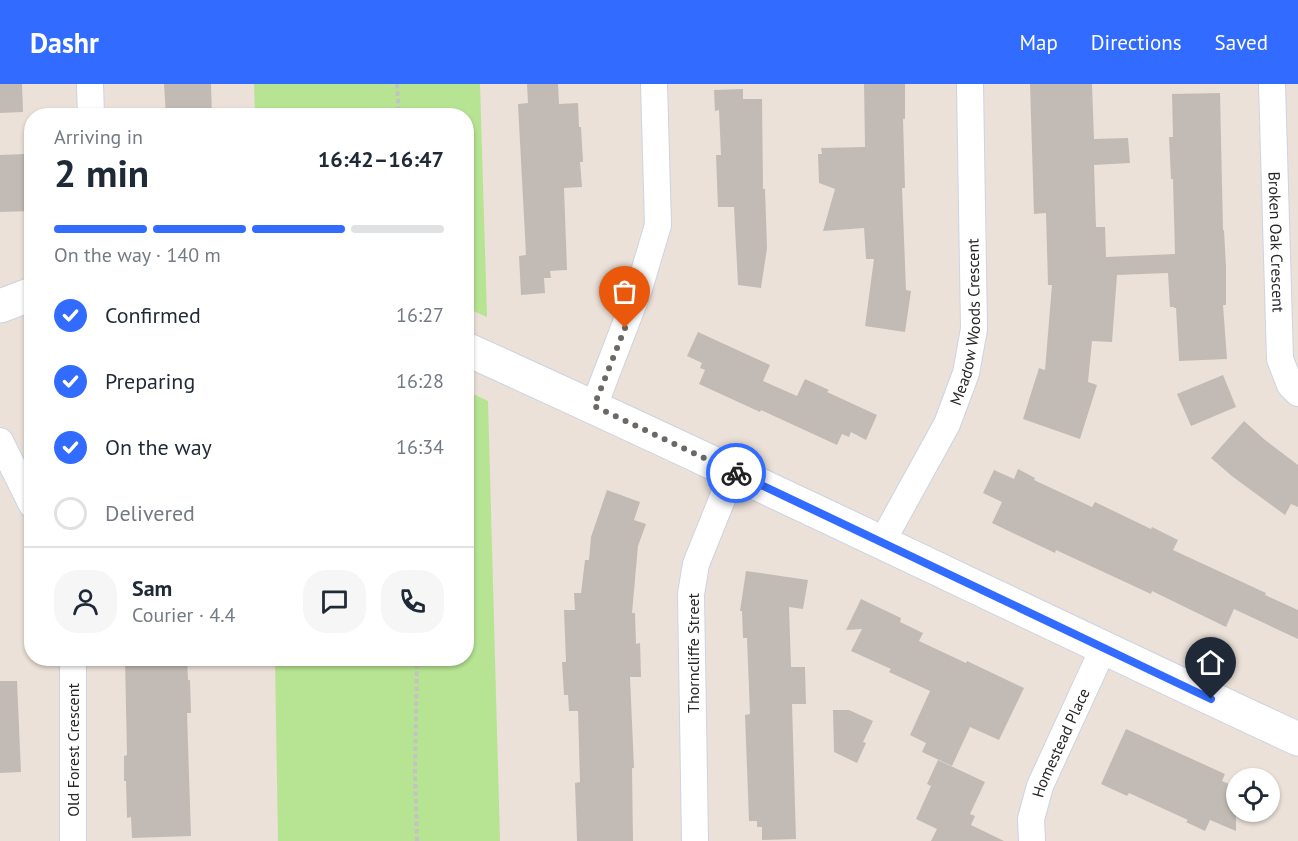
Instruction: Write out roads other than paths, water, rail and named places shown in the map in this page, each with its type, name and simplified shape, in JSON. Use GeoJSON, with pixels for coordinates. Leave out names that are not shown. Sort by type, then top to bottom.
{"type":"FeatureCollection","features":[{"type":"Feature","properties":{"kind":"street"},"geometry":{"type":"LineString","coordinates":[[90,84],[91,108]]}},
{"type":"Feature","properties":{"kind":"street"},"geometry":{"type":"LineString","coordinates":[[594,406],[639,289],[658,225],[654,84]]}},
{"type":"Feature","properties":{"kind":"street","name":"Meadow Woods Crescent"},"geometry":{"type":"LineString","coordinates":[[882,542],[947,424],[966,373],[974,329],[970,84]]}},
{"type":"Feature","properties":{"kind":"street","name":"Broken Oak Crescent"},"geometry":{"type":"LineString","coordinates":[[1272,84],[1280,359],[1290,385],[1298,393]]}},
{"type":"Feature","properties":{"kind":"street"},"geometry":{"type":"LineString","coordinates":[[0,306],[24,297]]}},
{"type":"Feature","properties":{"kind":"street"},"geometry":{"type":"LineString","coordinates":[[474,353],[594,406],[1103,649],[1298,739]]}},
{"type":"Feature","properties":{"kind":"street"},"geometry":{"type":"LineString","coordinates":[[0,441],[24,489]]}},
{"type":"Feature","properties":{"kind":"street","name":"Thorncliffe Street"},"geometry":{"type":"LineString","coordinates":[[695,841],[691,594],[696,564],[733,472]]}},
{"type":"Feature","properties":{"kind":"street","name":"Homestead Place"},"geometry":{"type":"LineString","coordinates":[[1032,841],[1031,819],[1040,786],[1103,649]]}},
{"type":"Feature","properties":{"kind":"street","name":"Old Forest Crescent"},"geometry":{"type":"LineString","coordinates":[[73,666],[73,841]]}}]}
